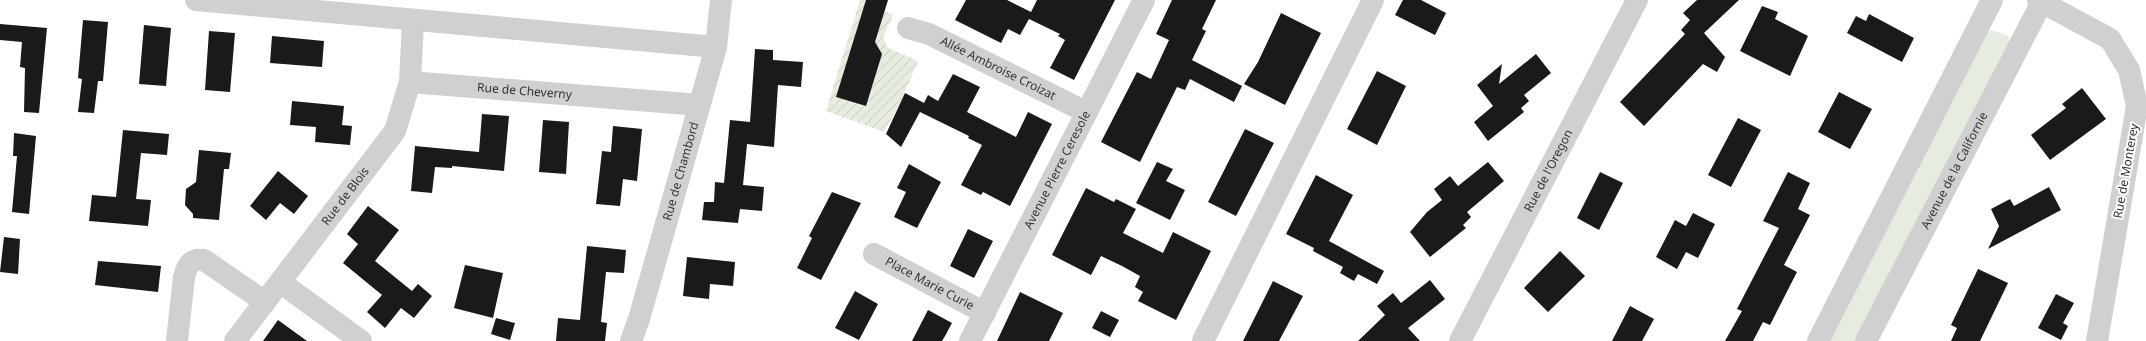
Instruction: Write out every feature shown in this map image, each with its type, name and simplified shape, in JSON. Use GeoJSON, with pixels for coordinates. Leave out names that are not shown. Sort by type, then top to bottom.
{"type":"FeatureCollection","features":[{"type":"Feature","properties":{"kind":"street"},"geometry":{"type":"LineString","coordinates":[[196,0],[413,21],[716,47]]}},
{"type":"Feature","properties":{"kind":"street","name":"Rue de Chambord"},"geometry":{"type":"LineString","coordinates":[[631,341],[639,319],[716,47],[721,0]]}},
{"type":"Feature","properties":{"kind":"street","name":"Avenue Pierre Ceresole"},"geometry":{"type":"LineString","coordinates":[[970,341],[1144,0]]}},
{"type":"Feature","properties":{"kind":"street"},"geometry":{"type":"LineString","coordinates":[[1203,341],[1373,0]]}},
{"type":"Feature","properties":{"kind":"street","name":"Rue de l'Oregon"},"geometry":{"type":"LineString","coordinates":[[1460,341],[1637,0]]}},
{"type":"Feature","properties":{"kind":"street"},"geometry":{"type":"LineString","coordinates":[[1818,341],[1992,0]]}},
{"type":"Feature","properties":{"kind":"street","name":"Avenue de la Californie"},"geometry":{"type":"LineString","coordinates":[[1866,341],[2041,1]]}},
{"type":"Feature","properties":{"kind":"street","name":"Rue de Monterey"},"geometry":{"type":"LineString","coordinates":[[2041,1],[2110,39],[2129,70],[2137,106],[2097,341]]}},
{"type":"Feature","properties":{"kind":"street"},"geometry":{"type":"LineString","coordinates":[[410,82],[413,21]]}},
{"type":"Feature","properties":{"kind":"street","name":"Allée Ambroise Croizat"},"geometry":{"type":"LineString","coordinates":[[908,28],[929,34],[1086,112]]}},
{"type":"Feature","properties":{"kind":"street","name":"Rue de Cheverny"},"geometry":{"type":"LineString","coordinates":[[410,82],[700,105]]}},
{"type":"Feature","properties":{"kind":"street","name":"Rue de Blois"},"geometry":{"type":"LineString","coordinates":[[235,341],[395,131],[410,82]]}},
{"type":"Feature","properties":{"kind":"street","name":"Place Marie Curie"},"geometry":{"type":"LineString","coordinates":[[874,254],[985,313]]}},
{"type":"Feature","properties":{"kind":"street"},"geometry":{"type":"LineString","coordinates":[[177,341],[184,277],[187,267],[192,261],[197,259],[204,260],[264,302]]}},
{"type":"Feature","properties":{"kind":"street"},"geometry":{"type":"LineString","coordinates":[[280,282],[362,341]]}},
{"type":"Feature","properties":{"kind":"shaded area"},"geometry":{"type":"Polygon","coordinates":[[[860,0],[866,0],[893,15],[883,38],[888,48],[918,61],[900,103],[884,132],[826,111],[860,0]]]}},
{"type":"Feature","properties":{"kind":"shaded area"},"geometry":{"type":"Polygon","coordinates":[[[1992,30],[2008,36],[2011,45],[1858,341],[1827,341],[1988,31],[1992,30]]]}},
{"type":"Feature","properties":{"kind":"building"},"geometry":{"type":"Polygon","coordinates":[[[866,0],[888,0],[875,42],[882,54],[866,106],[836,97],[866,0]]]}},
{"type":"Feature","properties":{"kind":"building"},"geometry":{"type":"Polygon","coordinates":[[[966,0],[1007,0],[1031,12],[1037,0],[1115,0],[1074,80],[1050,68],[1065,40],[1058,36],[1060,34],[1029,19],[1020,35],[1008,29],[1001,43],[955,20],[966,0]]]}},
{"type":"Feature","properties":{"kind":"building"},"geometry":{"type":"Polygon","coordinates":[[[1172,0],[1216,0],[1202,29],[1206,31],[1192,60],[1242,86],[1234,102],[1190,79],[1185,90],[1177,87],[1140,162],[1101,142],[1137,72],[1151,79],[1169,40],[1156,34],[1172,0]]]}},
{"type":"Feature","properties":{"kind":"building"},"geometry":{"type":"Polygon","coordinates":[[[1403,0],[1421,0],[1446,13],[1435,35],[1395,15],[1403,0]]]}},
{"type":"Feature","properties":{"kind":"building"},"geometry":{"type":"Polygon","coordinates":[[[1697,0],[1739,0],[1704,33],[1725,57],[1717,72],[1703,64],[1644,126],[1620,102],[1685,34],[1681,30],[1690,20],[1683,13],[1697,0]]]}},
{"type":"Feature","properties":{"kind":"building"},"geometry":{"type":"Polygon","coordinates":[[[1762,6],[1778,12],[1775,19],[1808,36],[1790,76],[1740,51],[1762,6]]]}},
{"type":"Feature","properties":{"kind":"building"},"geometry":{"type":"Polygon","coordinates":[[[1281,13],[1321,33],[1285,105],[1244,84],[1258,62],[1281,13]]]}},
{"type":"Feature","properties":{"kind":"building"},"geometry":{"type":"Polygon","coordinates":[[[1869,14],[1914,38],[1902,62],[1847,33],[1856,16],[1866,21],[1869,14]]]}},
{"type":"Feature","properties":{"kind":"building"},"geometry":{"type":"Polygon","coordinates":[[[83,20],[108,22],[103,81],[98,81],[94,113],[78,112],[82,79],[78,78],[83,20]]]}},
{"type":"Feature","properties":{"kind":"building"},"geometry":{"type":"Polygon","coordinates":[[[0,24],[47,28],[39,113],[24,112],[25,68],[20,67],[22,42],[0,40],[0,24]]]}},
{"type":"Feature","properties":{"kind":"building"},"geometry":{"type":"Polygon","coordinates":[[[144,25],[171,28],[166,86],[139,84],[144,25]]]}},
{"type":"Feature","properties":{"kind":"building"},"geometry":{"type":"Polygon","coordinates":[[[209,31],[235,33],[230,92],[205,90],[209,31]]]}},
{"type":"Feature","properties":{"kind":"building"},"geometry":{"type":"Polygon","coordinates":[[[272,36],[324,41],[322,67],[270,63],[272,36]]]}},
{"type":"Feature","properties":{"kind":"building"},"geometry":{"type":"Polygon","coordinates":[[[755,49],[773,50],[773,60],[803,62],[801,87],[778,85],[774,147],[747,144],[743,185],[764,187],[762,211],[740,209],[738,223],[702,220],[704,202],[714,202],[715,182],[724,183],[730,120],[750,122],[755,49]]]}},
{"type":"Feature","properties":{"kind":"building"},"geometry":{"type":"Polygon","coordinates":[[[1536,54],[1551,73],[1524,95],[1529,101],[1521,108],[1524,112],[1488,141],[1474,122],[1493,106],[1477,85],[1502,64],[1499,84],[1536,54]]]}},
{"type":"Feature","properties":{"kind":"building"},"geometry":{"type":"Polygon","coordinates":[[[1377,71],[1406,86],[1377,145],[1347,129],[1377,71]]]}},
{"type":"Feature","properties":{"kind":"building"},"geometry":{"type":"Polygon","coordinates":[[[953,74],[980,87],[967,112],[1016,137],[1028,112],[1052,124],[1010,206],[983,192],[981,195],[961,185],[982,145],[968,138],[969,136],[920,112],[921,110],[901,147],[886,134],[905,93],[924,103],[928,95],[938,101],[953,74]]]}},
{"type":"Feature","properties":{"kind":"building"},"geometry":{"type":"Polygon","coordinates":[[[2082,88],[2106,119],[2050,160],[2031,135],[2066,108],[2062,104],[2082,88]]]}},
{"type":"Feature","properties":{"kind":"building"},"geometry":{"type":"Polygon","coordinates":[[[1839,92],[1872,109],[1850,149],[1818,132],[1839,92]]]}},
{"type":"Feature","properties":{"kind":"building"},"geometry":{"type":"Polygon","coordinates":[[[292,101],[344,106],[342,125],[352,126],[350,145],[315,142],[316,127],[290,125],[292,101]]]}},
{"type":"Feature","properties":{"kind":"building"},"geometry":{"type":"Polygon","coordinates":[[[482,114],[509,116],[504,171],[452,166],[452,168],[435,167],[432,193],[411,191],[415,146],[479,152],[482,114]]]}},
{"type":"Feature","properties":{"kind":"building"},"geometry":{"type":"Polygon","coordinates":[[[1738,118],[1761,130],[1731,187],[1708,175],[1738,118]]]}},
{"type":"Feature","properties":{"kind":"building"},"geometry":{"type":"Polygon","coordinates":[[[543,120],[569,122],[566,174],[539,172],[543,120]]]}},
{"type":"Feature","properties":{"kind":"building"},"geometry":{"type":"Polygon","coordinates":[[[613,126],[642,129],[637,181],[623,179],[620,206],[596,204],[602,151],[611,152],[613,126]]]}},
{"type":"Feature","properties":{"kind":"building"},"geometry":{"type":"Polygon","coordinates":[[[1245,129],[1274,143],[1236,216],[1208,202],[1245,129]]]}},
{"type":"Feature","properties":{"kind":"building"},"geometry":{"type":"Polygon","coordinates":[[[123,130],[169,134],[167,155],[141,153],[136,199],[151,200],[148,226],[89,221],[92,195],[116,197],[123,130]]]}},
{"type":"Feature","properties":{"kind":"building"},"geometry":{"type":"Polygon","coordinates":[[[14,133],[36,136],[29,214],[12,212],[17,156],[13,156],[14,133]]]}},
{"type":"Feature","properties":{"kind":"building"},"geometry":{"type":"Polygon","coordinates":[[[199,150],[231,153],[229,169],[224,169],[219,220],[193,218],[193,214],[185,205],[186,189],[196,182],[199,150]]]}},
{"type":"Feature","properties":{"kind":"building"},"geometry":{"type":"Polygon","coordinates":[[[1157,162],[1173,169],[1166,181],[1185,190],[1170,220],[1136,203],[1157,162]]]}},
{"type":"Feature","properties":{"kind":"building"},"geometry":{"type":"Polygon","coordinates":[[[1488,162],[1504,181],[1467,212],[1471,217],[1463,225],[1466,228],[1430,257],[1410,232],[1427,212],[1442,200],[1434,189],[1450,176],[1458,186],[1488,162]]]}},
{"type":"Feature","properties":{"kind":"building"},"geometry":{"type":"Polygon","coordinates":[[[909,164],[941,182],[917,228],[894,217],[906,192],[897,188],[909,164]]]}},
{"type":"Feature","properties":{"kind":"building"},"geometry":{"type":"Polygon","coordinates":[[[278,171],[308,196],[294,214],[280,203],[266,220],[250,206],[278,171]]]}},
{"type":"Feature","properties":{"kind":"building"},"geometry":{"type":"Polygon","coordinates":[[[1600,172],[1623,183],[1599,230],[1577,218],[1600,172]]]}},
{"type":"Feature","properties":{"kind":"building"},"geometry":{"type":"Polygon","coordinates":[[[1788,172],[1810,183],[1798,209],[1810,215],[1784,265],[1797,272],[1770,325],[1763,322],[1753,341],[1725,341],[1742,311],[1737,309],[1779,228],[1763,221],[1788,172]]]}},
{"type":"Feature","properties":{"kind":"building"},"geometry":{"type":"Polygon","coordinates":[[[1316,175],[1353,195],[1329,241],[1384,271],[1377,284],[1358,274],[1354,281],[1340,273],[1343,267],[1313,251],[1314,248],[1286,234],[1316,175]]]}},
{"type":"Feature","properties":{"kind":"building"},"geometry":{"type":"Polygon","coordinates":[[[2049,187],[2061,210],[1988,249],[1999,226],[1991,209],[2010,199],[2014,206],[2049,187]]]}},
{"type":"Feature","properties":{"kind":"building"},"geometry":{"type":"Polygon","coordinates":[[[1086,188],[1114,202],[1116,199],[1136,209],[1123,233],[1163,253],[1173,232],[1211,251],[1176,320],[1138,301],[1143,292],[1135,287],[1140,276],[1122,266],[1101,256],[1091,275],[1052,255],[1086,188]]]}},
{"type":"Feature","properties":{"kind":"building"},"geometry":{"type":"Polygon","coordinates":[[[832,192],[861,203],[821,280],[797,268],[812,238],[809,236],[832,192]]]}},
{"type":"Feature","properties":{"kind":"building"},"geometry":{"type":"Polygon","coordinates":[[[368,206],[399,230],[375,261],[412,291],[418,284],[432,296],[414,318],[401,308],[385,328],[367,312],[382,295],[343,263],[358,244],[347,234],[368,206]]]}},
{"type":"Feature","properties":{"kind":"building"},"geometry":{"type":"Polygon","coordinates":[[[1693,213],[1715,224],[1698,258],[1686,252],[1677,269],[1656,257],[1675,220],[1686,226],[1693,213]]]}},
{"type":"Feature","properties":{"kind":"building"},"geometry":{"type":"Polygon","coordinates":[[[968,229],[993,241],[974,278],[950,266],[968,229]]]}},
{"type":"Feature","properties":{"kind":"building"},"geometry":{"type":"Polygon","coordinates":[[[4,237],[20,239],[18,274],[0,272],[4,237]]]}},
{"type":"Feature","properties":{"kind":"building"},"geometry":{"type":"Polygon","coordinates":[[[587,246],[626,250],[624,273],[606,272],[601,322],[607,323],[605,341],[556,341],[558,318],[580,320],[587,246]]]}},
{"type":"Feature","properties":{"kind":"building"},"geometry":{"type":"Polygon","coordinates":[[[1560,251],[1585,276],[1548,312],[1524,288],[1560,251]]]}},
{"type":"Feature","properties":{"kind":"building"},"geometry":{"type":"Polygon","coordinates":[[[687,257],[735,262],[733,286],[710,284],[709,299],[683,296],[687,257]]]}},
{"type":"Feature","properties":{"kind":"building"},"geometry":{"type":"Polygon","coordinates":[[[98,261],[161,266],[158,292],[95,285],[98,261]]]}},
{"type":"Feature","properties":{"kind":"building"},"geometry":{"type":"Polygon","coordinates":[[[465,265],[503,273],[493,318],[454,308],[465,265]]]}},
{"type":"Feature","properties":{"kind":"building"},"geometry":{"type":"Polygon","coordinates":[[[1978,269],[2008,283],[1980,341],[1951,341],[1957,328],[1951,325],[1978,269]]]}},
{"type":"Feature","properties":{"kind":"building"},"geometry":{"type":"Polygon","coordinates":[[[1430,280],[1445,299],[1408,328],[1420,341],[1358,341],[1385,315],[1377,306],[1393,293],[1401,303],[1430,280]]]}},
{"type":"Feature","properties":{"kind":"building"},"geometry":{"type":"Polygon","coordinates":[[[1273,281],[1303,296],[1279,341],[1243,341],[1273,281]]]}},
{"type":"Feature","properties":{"kind":"building"},"geometry":{"type":"Polygon","coordinates":[[[855,291],[878,304],[859,340],[835,328],[855,291]]]}},
{"type":"Feature","properties":{"kind":"building"},"geometry":{"type":"Polygon","coordinates":[[[1020,292],[1063,313],[1049,341],[997,341],[1020,292]]]}},
{"type":"Feature","properties":{"kind":"building"},"geometry":{"type":"Polygon","coordinates":[[[2056,294],[2074,303],[2063,323],[2068,326],[2061,340],[2038,328],[2056,294]]]}},
{"type":"Feature","properties":{"kind":"building"},"geometry":{"type":"Polygon","coordinates":[[[1630,306],[1654,319],[1642,341],[1612,341],[1630,306]]]}},
{"type":"Feature","properties":{"kind":"building"},"geometry":{"type":"Polygon","coordinates":[[[928,310],[952,323],[942,341],[912,341],[928,310]]]}},
{"type":"Feature","properties":{"kind":"building"},"geometry":{"type":"Polygon","coordinates":[[[1101,311],[1119,320],[1110,337],[1092,328],[1101,311]]]}},
{"type":"Feature","properties":{"kind":"building"},"geometry":{"type":"Polygon","coordinates":[[[496,318],[515,323],[510,340],[491,334],[496,318]]]}},
{"type":"Feature","properties":{"kind":"building"},"geometry":{"type":"Polygon","coordinates":[[[278,320],[307,341],[263,341],[278,320]]]}}]}
